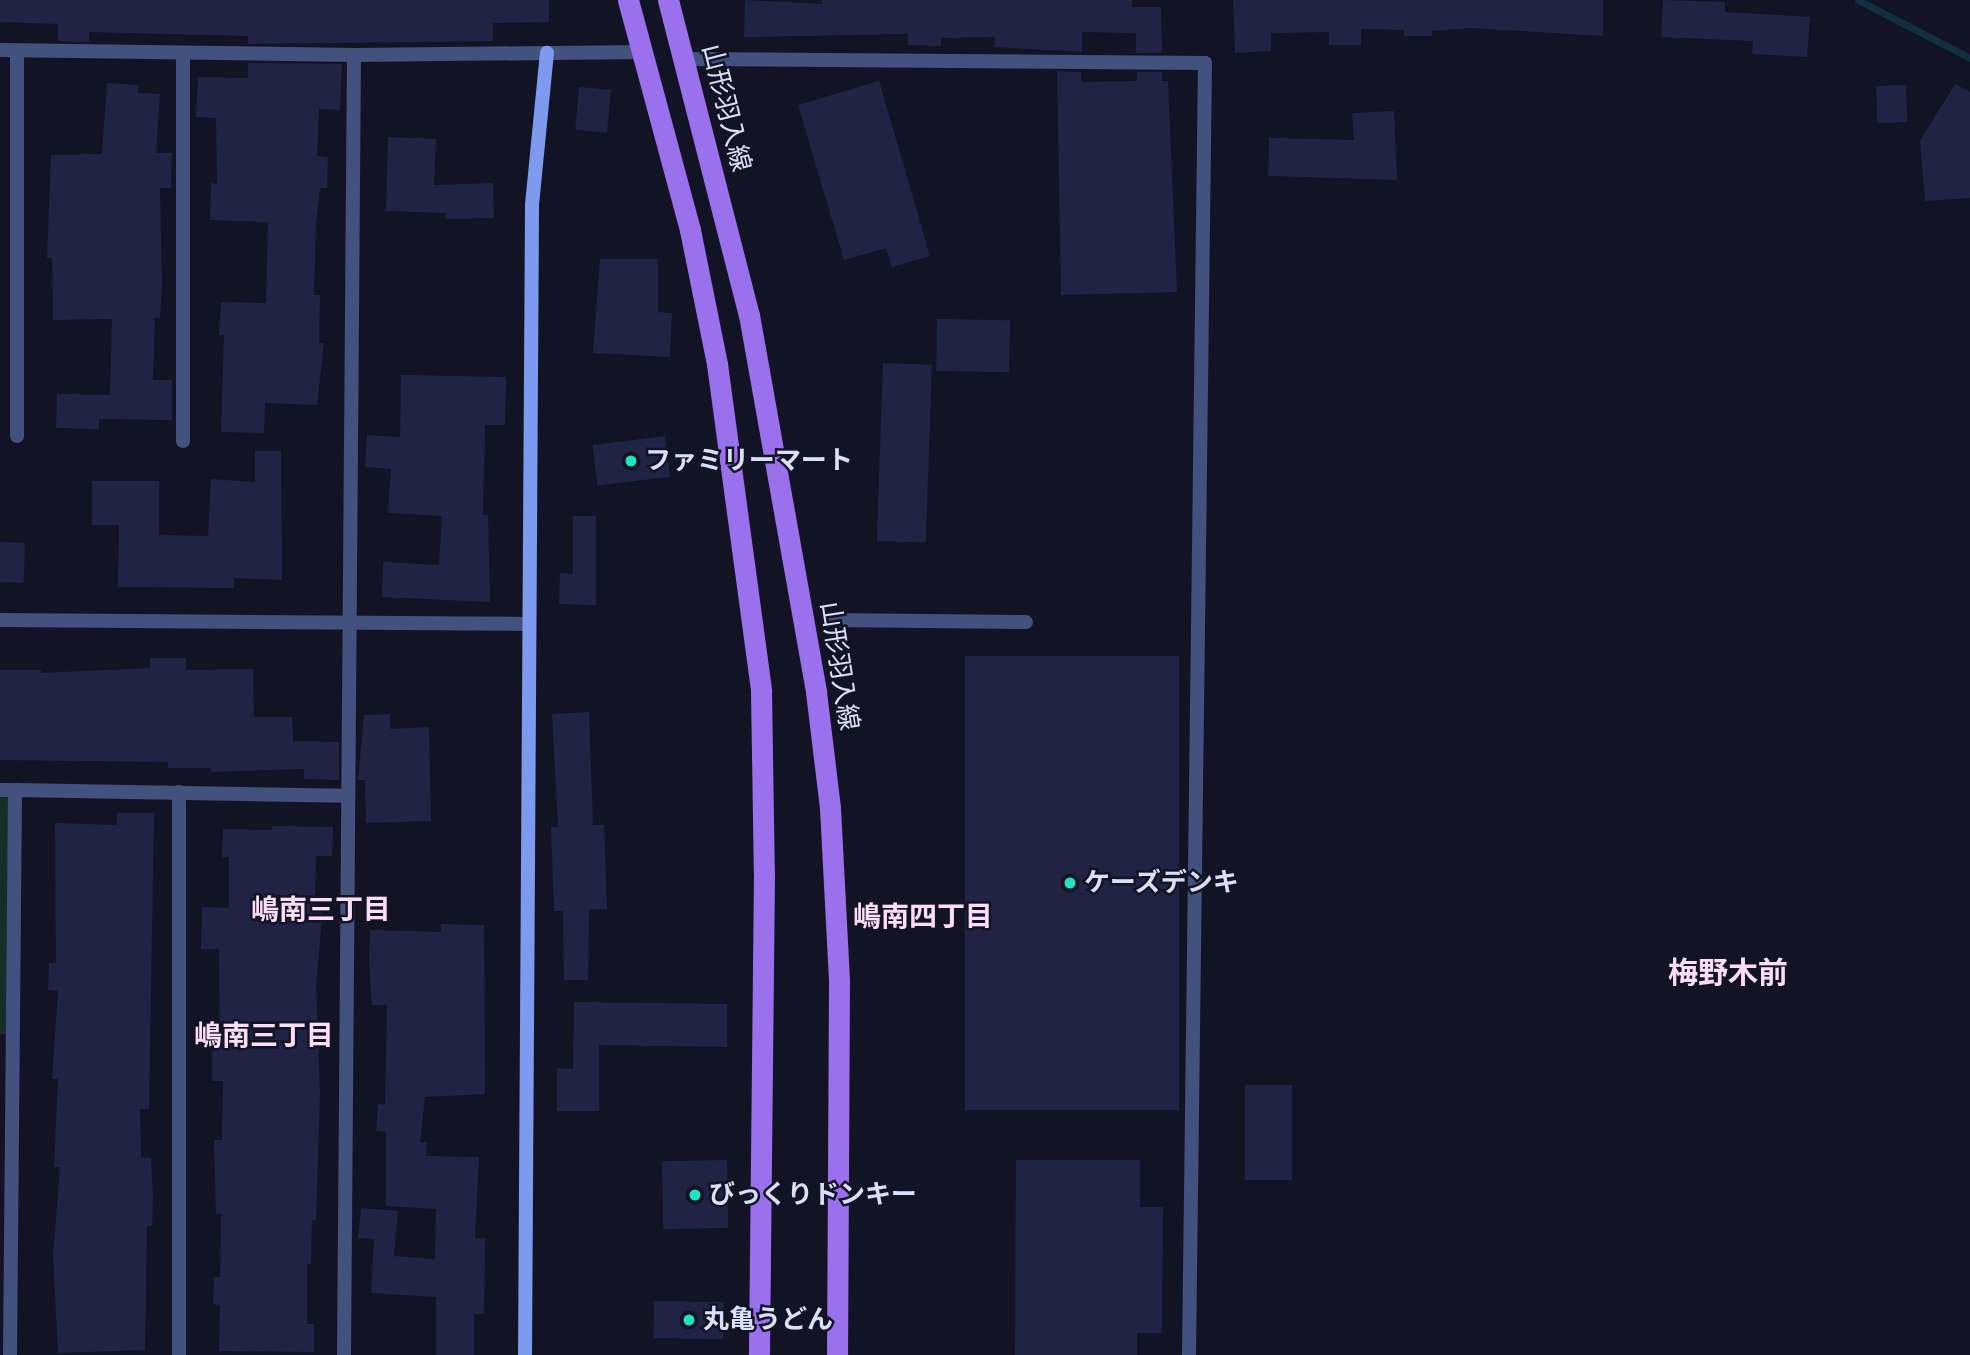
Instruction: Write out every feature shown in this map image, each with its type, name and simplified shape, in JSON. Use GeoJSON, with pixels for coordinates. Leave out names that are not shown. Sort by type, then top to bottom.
{"type":"FeatureCollection","features":[{"type":"Feature","properties":{"kind":"main road"},"geometry":{"type":"LineString","coordinates":[[628,0],[690,230],[717,364],[761,691],[764,873],[759,1355]]}},
{"type":"Feature","properties":{"kind":"main road","name":"山形羽入線"},"geometry":{"type":"LineString","coordinates":[[668,0],[749,315],[816,692],[830,808],[840,1060],[837,1355]]}},
{"type":"Feature","properties":{"kind":"street"},"geometry":{"type":"LineString","coordinates":[[0,50],[354,55],[643,52]]}},
{"type":"Feature","properties":{"kind":"street"},"geometry":{"type":"LineString","coordinates":[[17,50],[17,436]]}},
{"type":"Feature","properties":{"kind":"street"},"geometry":{"type":"LineString","coordinates":[[525,1355],[532,205],[547,53]]}},
{"type":"Feature","properties":{"kind":"street"},"geometry":{"type":"LineString","coordinates":[[183,54],[183,441]]}},
{"type":"Feature","properties":{"kind":"street"},"geometry":{"type":"LineString","coordinates":[[344,1355],[346,622],[354,55]]}},
{"type":"Feature","properties":{"kind":"street"},"geometry":{"type":"LineString","coordinates":[[685,59],[1205,63],[1189,1355]]}},
{"type":"Feature","properties":{"kind":"street"},"geometry":{"type":"LineString","coordinates":[[0,620],[528,624]]}},
{"type":"Feature","properties":{"kind":"street"},"geometry":{"type":"LineString","coordinates":[[830,620],[1026,622]]}},
{"type":"Feature","properties":{"kind":"street"},"geometry":{"type":"LineString","coordinates":[[10,1355],[6,1034],[8,790],[346,796]]}},
{"type":"Feature","properties":{"kind":"street"},"geometry":{"type":"LineString","coordinates":[[179,792],[179,1355]]}},
{"type":"Feature","properties":{"kind":"green space"},"geometry":{"type":"Polygon","coordinates":[[[0,790],[15,790],[15,1034],[0,1034],[0,790]]]}},
{"type":"Feature","properties":{"kind":"building"},"geometry":{"type":"Polygon","coordinates":[[[0,0],[549,0],[549,22],[493,23],[493,41],[248,44],[248,36],[89,32],[89,42],[58,41],[58,24],[0,22],[0,0]]]}},
{"type":"Feature","properties":{"kind":"building"},"geometry":{"type":"Polygon","coordinates":[[[745,0],[822,4],[822,0],[1132,0],[1132,7],[1161,7],[1162,53],[1136,53],[1136,33],[1082,32],[1082,52],[994,47],[995,37],[941,38],[941,46],[908,45],[908,34],[744,37],[745,0]]]}},
{"type":"Feature","properties":{"kind":"building"},"geometry":{"type":"Polygon","coordinates":[[[1233,0],[1603,0],[1603,36],[1471,28],[1432,31],[1432,36],[1404,36],[1404,30],[1361,29],[1361,45],[1329,45],[1329,32],[1271,33],[1271,51],[1235,53],[1233,0]]]}},
{"type":"Feature","properties":{"kind":"building"},"geometry":{"type":"Polygon","coordinates":[[[1663,0],[1725,2],[1725,12],[1810,17],[1807,57],[1752,54],[1753,41],[1661,37],[1663,0]]]}},
{"type":"Feature","properties":{"kind":"building"},"geometry":{"type":"Polygon","coordinates":[[[248,63],[342,64],[340,110],[319,109],[317,156],[328,157],[327,188],[320,188],[316,224],[314,295],[320,295],[319,343],[324,343],[317,405],[265,403],[264,433],[221,432],[224,335],[219,335],[221,302],[266,303],[268,222],[210,220],[211,183],[217,184],[216,118],[196,117],[198,77],[248,78],[248,63]]]}},
{"type":"Feature","properties":{"kind":"building"},"geometry":{"type":"Polygon","coordinates":[[[1057,71],[1081,72],[1081,82],[1137,81],[1137,72],[1162,72],[1162,81],[1168,81],[1177,292],[1061,295],[1057,71]]]}},
{"type":"Feature","properties":{"kind":"building"},"geometry":{"type":"Polygon","coordinates":[[[879,81],[930,256],[892,267],[886,248],[844,260],[798,105],[879,81]]]}},
{"type":"Feature","properties":{"kind":"building"},"geometry":{"type":"Polygon","coordinates":[[[107,83],[138,85],[138,93],[160,94],[156,153],[172,153],[171,188],[160,188],[162,286],[160,318],[155,318],[153,380],[172,380],[172,420],[99,419],[99,429],[56,428],[57,394],[110,395],[112,319],[53,320],[52,258],[47,258],[51,155],[102,154],[107,83]]]}},
{"type":"Feature","properties":{"kind":"building"},"geometry":{"type":"Polygon","coordinates":[[[1955,84],[1970,92],[1970,198],[1925,201],[1920,141],[1955,84]]]}},
{"type":"Feature","properties":{"kind":"building"},"geometry":{"type":"Polygon","coordinates":[[[1906,85],[1907,122],[1877,123],[1876,86],[1906,85]]]}},
{"type":"Feature","properties":{"kind":"building"},"geometry":{"type":"Polygon","coordinates":[[[579,87],[611,90],[607,133],[575,130],[579,87]]]}},
{"type":"Feature","properties":{"kind":"building"},"geometry":{"type":"Polygon","coordinates":[[[1394,111],[1397,180],[1268,176],[1269,138],[1354,140],[1352,113],[1394,111]]]}},
{"type":"Feature","properties":{"kind":"building"},"geometry":{"type":"Polygon","coordinates":[[[388,137],[436,139],[434,185],[493,183],[494,218],[446,219],[446,213],[386,211],[388,137]]]}},
{"type":"Feature","properties":{"kind":"building"},"geometry":{"type":"Polygon","coordinates":[[[600,259],[658,259],[658,312],[672,313],[670,357],[593,353],[600,259]]]}},
{"type":"Feature","properties":{"kind":"building"},"geometry":{"type":"Polygon","coordinates":[[[937,319],[1010,320],[1009,372],[936,371],[937,319]]]}},
{"type":"Feature","properties":{"kind":"building"},"geometry":{"type":"Polygon","coordinates":[[[883,363],[932,365],[926,543],[877,541],[883,363]]]}},
{"type":"Feature","properties":{"kind":"building"},"geometry":{"type":"Polygon","coordinates":[[[401,375],[506,377],[505,425],[485,425],[483,515],[488,515],[490,602],[382,597],[383,562],[439,565],[442,516],[388,513],[391,469],[365,467],[367,435],[400,437],[401,375]]]}},
{"type":"Feature","properties":{"kind":"building","name":"ファミリーマート"},"geometry":{"type":"Polygon","coordinates":[[[665,436],[670,477],[598,486],[593,445],[665,436]]]}},
{"type":"Feature","properties":{"kind":"building"},"geometry":{"type":"Polygon","coordinates":[[[255,451],[281,451],[282,580],[234,578],[234,588],[118,587],[119,525],[92,525],[92,481],[159,481],[159,535],[208,536],[211,479],[255,482],[255,451]]]}},
{"type":"Feature","properties":{"kind":"building"},"geometry":{"type":"Polygon","coordinates":[[[573,516],[596,516],[596,605],[559,604],[560,573],[573,574],[573,516]]]}},
{"type":"Feature","properties":{"kind":"building"},"geometry":{"type":"Polygon","coordinates":[[[0,542],[25,543],[24,583],[0,582],[0,542]]]}},
{"type":"Feature","properties":{"kind":"building","name":"ケーズデンキ"},"geometry":{"type":"Polygon","coordinates":[[[965,656],[1179,656],[1179,1110],[965,1110],[965,656]]]}},
{"type":"Feature","properties":{"kind":"building"},"geometry":{"type":"Polygon","coordinates":[[[150,658],[186,658],[186,670],[253,669],[254,717],[292,717],[293,741],[339,742],[339,780],[304,779],[304,769],[211,772],[211,768],[168,768],[168,762],[0,760],[0,670],[41,670],[41,673],[150,668],[150,658]]]}},
{"type":"Feature","properties":{"kind":"building"},"geometry":{"type":"Polygon","coordinates":[[[589,712],[593,825],[604,825],[607,909],[589,910],[588,980],[564,980],[563,911],[554,911],[551,827],[558,827],[552,714],[589,712]]]}},
{"type":"Feature","properties":{"kind":"building"},"geometry":{"type":"Polygon","coordinates":[[[390,714],[390,729],[429,727],[431,821],[366,823],[365,780],[358,780],[364,715],[390,714]]]}},
{"type":"Feature","properties":{"kind":"building"},"geometry":{"type":"Polygon","coordinates":[[[117,813],[154,813],[149,1109],[140,1109],[141,1157],[151,1158],[153,1198],[152,1226],[147,1226],[145,1350],[58,1353],[53,1256],[60,1167],[54,1167],[58,1079],[52,1079],[58,991],[48,990],[49,963],[56,963],[55,823],[117,825],[117,813]]]}},
{"type":"Feature","properties":{"kind":"building"},"geometry":{"type":"Polygon","coordinates":[[[272,826],[333,827],[332,856],[316,856],[315,907],[323,908],[316,985],[320,1094],[316,1220],[312,1220],[311,1264],[307,1264],[307,1324],[314,1324],[314,1352],[219,1351],[220,1305],[213,1304],[214,1277],[220,1277],[221,1214],[216,1214],[214,1140],[222,1140],[223,1081],[212,1081],[212,1050],[220,1050],[219,949],[201,949],[202,907],[229,908],[229,857],[222,857],[223,829],[272,830],[272,826]]]}},
{"type":"Feature","properties":{"kind":"building"},"geometry":{"type":"Polygon","coordinates":[[[441,924],[484,925],[485,1094],[425,1097],[420,1142],[427,1142],[426,1156],[479,1157],[475,1238],[485,1238],[484,1314],[474,1314],[474,1355],[436,1355],[436,1297],[371,1293],[374,1239],[358,1238],[361,1208],[398,1211],[394,1256],[435,1259],[436,1209],[386,1206],[386,1132],[376,1131],[378,1104],[385,1105],[387,1005],[372,1005],[369,960],[370,930],[441,932],[441,924]]]}},
{"type":"Feature","properties":{"kind":"building"},"geometry":{"type":"Polygon","coordinates":[[[574,1002],[727,1004],[727,1047],[599,1045],[599,1111],[557,1111],[557,1068],[573,1069],[574,1002]]]}},
{"type":"Feature","properties":{"kind":"building"},"geometry":{"type":"Polygon","coordinates":[[[1245,1085],[1292,1085],[1292,1180],[1245,1180],[1245,1085]]]}},
{"type":"Feature","properties":{"kind":"building","name":"びっくりドンキー"},"geometry":{"type":"Polygon","coordinates":[[[727,1160],[728,1228],[663,1229],[662,1161],[727,1160]]]}},
{"type":"Feature","properties":{"kind":"building"},"geometry":{"type":"Polygon","coordinates":[[[1016,1160],[1140,1160],[1140,1207],[1163,1207],[1162,1333],[1137,1333],[1137,1355],[1015,1355],[1016,1160]]]}},
{"type":"Feature","properties":{"kind":"building","name":"丸亀うどん"},"geometry":{"type":"Polygon","coordinates":[[[654,1301],[724,1302],[723,1339],[653,1338],[654,1301]]]}},
{"type":"Feature","properties":{"kind":"waterway"},"geometry":{"type":"LineString","coordinates":[[1858,0],[1970,58]]}},
{"type":"Feature","properties":{"kind":"place","name":"ファミリーマート"},"geometry":{"type":"Point","coordinates":[631,461]}},
{"type":"Feature","properties":{"kind":"place","name":"ケーズデンキ"},"geometry":{"type":"Point","coordinates":[1070,883]}},
{"type":"Feature","properties":{"kind":"place","name":"びっくりドンキー"},"geometry":{"type":"Point","coordinates":[695,1195]}},
{"type":"Feature","properties":{"kind":"place","name":"丸亀うどん"},"geometry":{"type":"Point","coordinates":[689,1320]}},
{"type":"Feature","properties":{"kind":"district","name":"嶋南三丁目"},"geometry":{"type":"Point","coordinates":[321,910]}},
{"type":"Feature","properties":{"kind":"district","name":"嶋南四丁目"},"geometry":{"type":"Point","coordinates":[923,917]}},
{"type":"Feature","properties":{"kind":"district","name":"梅野木前"},"geometry":{"type":"Point","coordinates":[1728,973]}},
{"type":"Feature","properties":{"kind":"district","name":"嶋南三丁目"},"geometry":{"type":"Point","coordinates":[264,1036]}}]}
